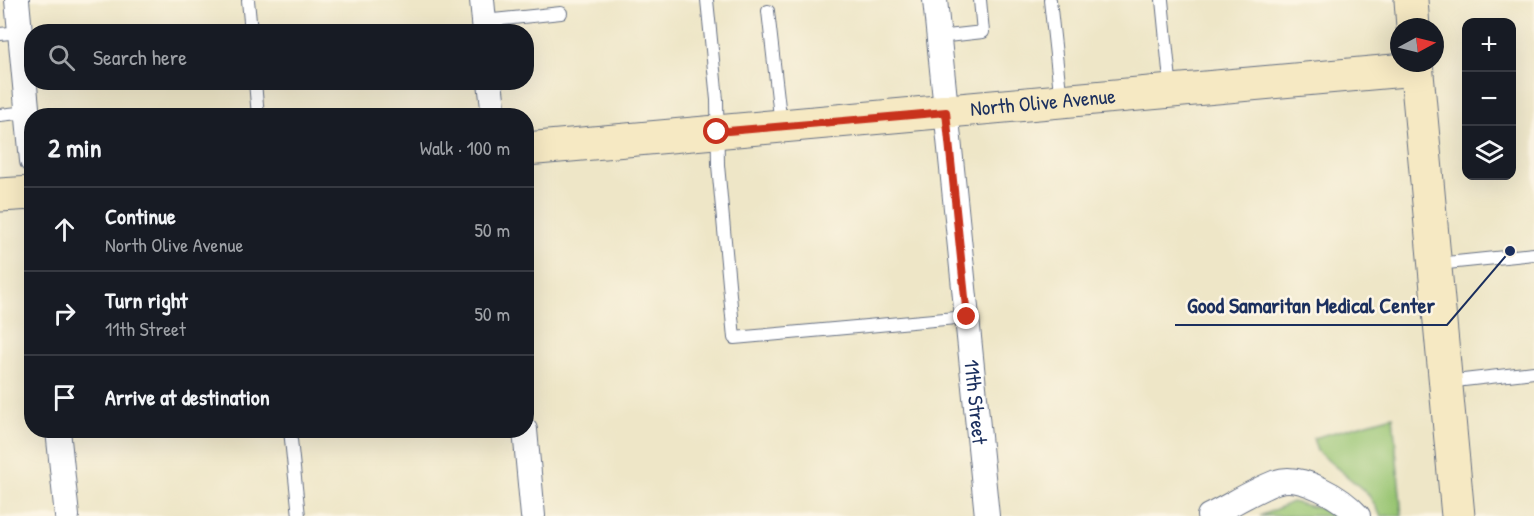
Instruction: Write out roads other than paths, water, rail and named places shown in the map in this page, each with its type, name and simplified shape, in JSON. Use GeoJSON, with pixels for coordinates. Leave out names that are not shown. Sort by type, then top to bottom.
{"type":"FeatureCollection","features":[{"type":"Feature","properties":{"kind":"street"},"geometry":{"type":"LineString","coordinates":[[17,0],[10,33],[26,108]]}},
{"type":"Feature","properties":{"kind":"street","name":"11th Street"},"geometry":{"type":"LineString","coordinates":[[935,0],[987,516]]}},
{"type":"Feature","properties":{"kind":"street"},"geometry":{"type":"LineString","coordinates":[[1411,0],[1412,18]]}},
{"type":"Feature","properties":{"kind":"street","name":"North Olive Avenue"},"geometry":{"type":"LineString","coordinates":[[534,148],[1171,92],[1390,69]]}},
{"type":"Feature","properties":{"kind":"street"},"geometry":{"type":"LineString","coordinates":[[1417,72],[1458,516]]}},
{"type":"Feature","properties":{"kind":"street"},"geometry":{"type":"LineString","coordinates":[[491,90],[493,108]]}},
{"type":"Feature","properties":{"kind":"street"},"geometry":{"type":"LineString","coordinates":[[0,195],[24,194]]}},
{"type":"Feature","properties":{"kind":"street"},"geometry":{"type":"LineString","coordinates":[[59,438],[67,516]]}},
{"type":"Feature","properties":{"kind":"street"},"geometry":{"type":"LineString","coordinates":[[526,438],[533,516]]}},
{"type":"Feature","properties":{"kind":"street"},"geometry":{"type":"LineString","coordinates":[[1209,516],[1278,481],[1317,487],[1335,496],[1359,516]]}},
{"type":"Feature","properties":{"kind":"lane"},"geometry":{"type":"LineString","coordinates":[[248,0],[250,24]]}},
{"type":"Feature","properties":{"kind":"lane"},"geometry":{"type":"LineString","coordinates":[[707,0],[717,100],[717,132],[734,338],[967,317]]}},
{"type":"Feature","properties":{"kind":"lane"},"geometry":{"type":"LineString","coordinates":[[938,37],[983,32],[980,0]]}},
{"type":"Feature","properties":{"kind":"lane"},"geometry":{"type":"LineString","coordinates":[[1050,0],[1061,102]]}},
{"type":"Feature","properties":{"kind":"lane"},"geometry":{"type":"LineString","coordinates":[[1162,0],[1171,92]]}},
{"type":"Feature","properties":{"kind":"lane"},"geometry":{"type":"LineString","coordinates":[[768,11],[781,127]]}},
{"type":"Feature","properties":{"kind":"lane"},"geometry":{"type":"LineString","coordinates":[[484,18],[561,13]]}},
{"type":"Feature","properties":{"kind":"lane"},"geometry":{"type":"LineString","coordinates":[[256,90],[257,108]]}},
{"type":"Feature","properties":{"kind":"lane"},"geometry":{"type":"LineString","coordinates":[[0,115],[24,112]]}},
{"type":"Feature","properties":{"kind":"lane"},"geometry":{"type":"LineString","coordinates":[[1435,264],[1534,254]]}},
{"type":"Feature","properties":{"kind":"lane"},"geometry":{"type":"LineString","coordinates":[[1446,382],[1534,372]]}},
{"type":"Feature","properties":{"kind":"lane"},"geometry":{"type":"LineString","coordinates":[[291,438],[298,516]]}},
{"type":"Feature","properties":{"kind":"place","name":"Good Samaritan Medical Center"},"geometry":{"type":"Point","coordinates":[1510,251]}}]}
